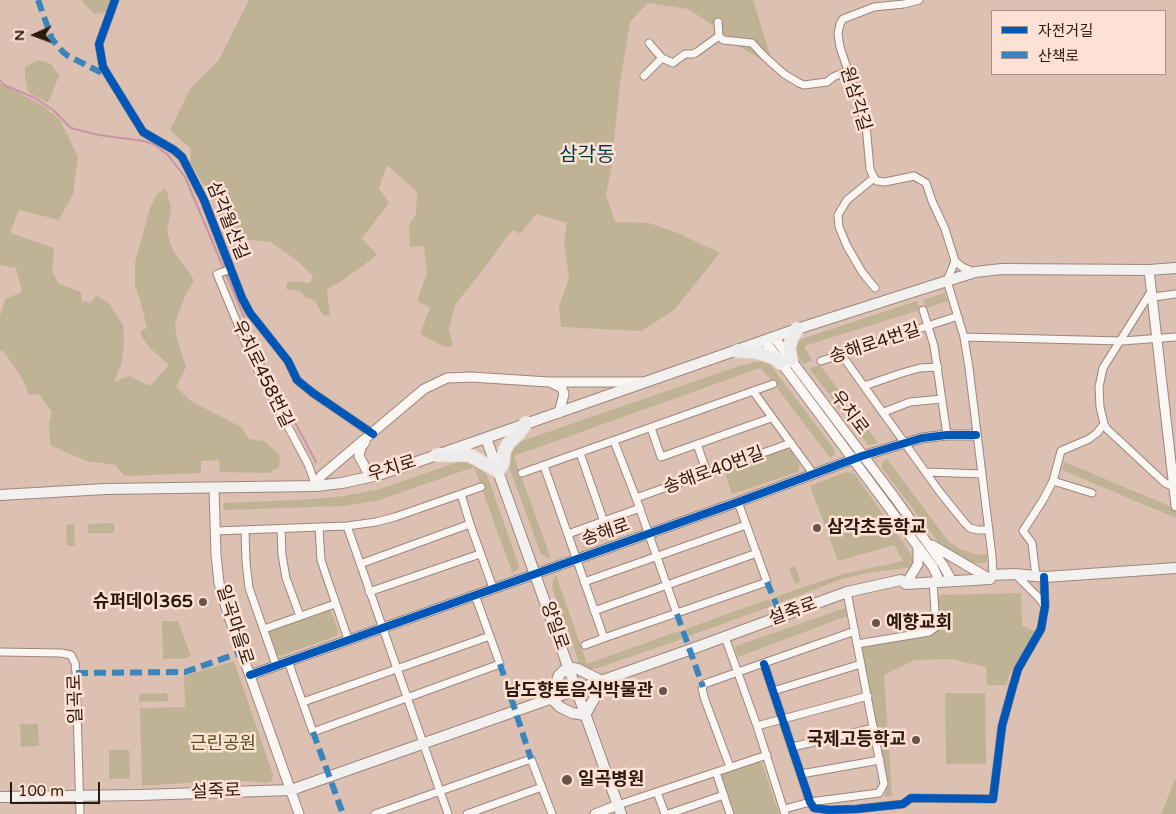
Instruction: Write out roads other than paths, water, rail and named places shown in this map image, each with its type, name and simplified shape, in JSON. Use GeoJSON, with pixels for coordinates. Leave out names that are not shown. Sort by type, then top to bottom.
{"type":"FeatureCollection","features":[{"type":"Feature","properties":{"kind":"main road","name":"우치로"},"geometry":{"type":"LineString","coordinates":[[0,495],[105,489],[316,486],[342,483],[374,476],[437,456],[526,423],[797,329],[975,272],[1002,269],[1149,270],[1176,268]]}},
{"type":"Feature","properties":{"kind":"main road"},"geometry":{"type":"LineString","coordinates":[[738,351],[756,352],[786,362],[792,338],[797,329]]}},
{"type":"Feature","properties":{"kind":"main road"},"geometry":{"type":"LineString","coordinates":[[437,456],[469,455],[498,471],[503,463],[504,452],[508,444],[526,423]]}},
{"type":"Feature","properties":{"kind":"main road","name":"양일로"},"geometry":{"type":"LineString","coordinates":[[486,438],[536,573],[575,689],[619,810]]}},
{"type":"Feature","properties":{"kind":"main road","name":"설죽로"},"geometry":{"type":"LineString","coordinates":[[0,796],[140,795],[291,790],[847,592],[901,580],[906,584],[1015,574],[1040,577],[1176,568]]}},
{"type":"Feature","properties":{"kind":"main road"},"geometry":{"type":"LineString","coordinates":[[568,667],[578,669],[600,680],[599,690],[585,715],[572,713],[560,707],[551,698],[559,675],[568,667]]}},
{"type":"Feature","properties":{"kind":"street","name":"삼각월산길"},"geometry":{"type":"LineString","coordinates":[[115,0],[99,44],[103,67],[143,132],[174,150],[182,157],[204,200],[242,298],[250,313],[288,361],[297,380],[370,436]]}},
{"type":"Feature","properties":{"kind":"street","name":"원삼각길"},"geometry":{"type":"LineString","coordinates":[[874,178],[870,169],[866,124],[843,60],[838,34],[840,24],[843,19],[874,7],[904,4],[918,0]]}},
{"type":"Feature","properties":{"kind":"street"},"geometry":{"type":"LineString","coordinates":[[718,22],[719,36],[723,40],[752,43],[784,74],[804,85],[827,82],[833,77],[848,71]]}},
{"type":"Feature","properties":{"kind":"street"},"geometry":{"type":"LineString","coordinates":[[649,43],[662,58],[673,63],[684,54],[697,52],[719,36]]}},
{"type":"Feature","properties":{"kind":"street"},"geometry":{"type":"LineString","coordinates":[[644,76],[662,58]]}},
{"type":"Feature","properties":{"kind":"street"},"geometry":{"type":"LineString","coordinates":[[875,288],[862,272],[847,246],[839,227],[838,216],[847,200],[874,178],[877,181],[885,182],[914,176],[926,183],[945,229],[955,261],[962,267],[975,272]]}},
{"type":"Feature","properties":{"kind":"street"},"geometry":{"type":"LineString","coordinates":[[925,539],[948,556],[992,577],[989,530],[964,336],[947,281],[955,261]]}},
{"type":"Feature","properties":{"kind":"street","name":"우치로458번길"},"geometry":{"type":"LineString","coordinates":[[231,269],[217,274],[253,361],[308,464],[316,486]]}},
{"type":"Feature","properties":{"kind":"street"},"geometry":{"type":"LineString","coordinates":[[1149,270],[1176,506]]}},
{"type":"Feature","properties":{"kind":"street"},"geometry":{"type":"LineString","coordinates":[[1152,294],[1176,294]]}},
{"type":"Feature","properties":{"kind":"street"},"geometry":{"type":"LineString","coordinates":[[1152,294],[1107,362],[1100,377],[1100,407],[1107,429],[1156,476],[1174,487]]}},
{"type":"Feature","properties":{"kind":"street","name":"송해로4번길"},"geometry":{"type":"LineString","coordinates":[[923,310],[938,366],[946,435]]}},
{"type":"Feature","properties":{"kind":"street","name":"송해로4번길"},"geometry":{"type":"LineString","coordinates":[[821,361],[958,316]]}},
{"type":"Feature","properties":{"kind":"street"},"geometry":{"type":"LineString","coordinates":[[964,336],[1122,341],[1176,337]]}},
{"type":"Feature","properties":{"kind":"street","name":"우치로"},"geometry":{"type":"LineString","coordinates":[[770,339],[853,459],[933,567],[936,582]]}},
{"type":"Feature","properties":{"kind":"street"},"geometry":{"type":"LineString","coordinates":[[841,354],[939,491],[970,528],[989,530]]}},
{"type":"Feature","properties":{"kind":"street","name":"우치로"},"geometry":{"type":"LineString","coordinates":[[786,362],[862,456],[925,539],[952,581]]}},
{"type":"Feature","properties":{"kind":"street","name":"송해로4번길"},"geometry":{"type":"LineString","coordinates":[[864,386],[920,368],[938,366]]}},
{"type":"Feature","properties":{"kind":"street"},"geometry":{"type":"LineString","coordinates":[[316,486],[321,476],[424,389],[447,378],[471,377],[549,382],[648,382]]}},
{"type":"Feature","properties":{"kind":"street"},"geometry":{"type":"LineString","coordinates":[[549,382],[562,388],[564,394],[559,413]]}},
{"type":"Feature","properties":{"kind":"street"},"geometry":{"type":"LineString","coordinates":[[522,473],[773,384]]}},
{"type":"Feature","properties":{"kind":"street"},"geometry":{"type":"LineString","coordinates":[[753,392],[814,475]]}},
{"type":"Feature","properties":{"kind":"street"},"geometry":{"type":"LineString","coordinates":[[884,412],[910,402],[942,399]]}},
{"type":"Feature","properties":{"kind":"street"},"geometry":{"type":"LineString","coordinates":[[651,428],[661,456],[771,418]]}},
{"type":"Feature","properties":{"kind":"street"},"geometry":{"type":"LineString","coordinates":[[764,664],[810,802],[814,808],[829,810],[903,804],[911,798],[993,799],[1002,726],[1006,710],[1018,669],[1041,628],[1045,606],[1032,542],[1023,531],[1043,500],[1053,480],[1061,451],[1092,437],[1104,424]]}},
{"type":"Feature","properties":{"kind":"street","name":"송해로"},"geometry":{"type":"LineString","coordinates":[[250,675],[904,442],[946,435],[976,435]]}},
{"type":"Feature","properties":{"kind":"street"},"geometry":{"type":"LineString","coordinates":[[370,436],[361,448],[359,456],[366,468],[374,476]]}},
{"type":"Feature","properties":{"kind":"street"},"geometry":{"type":"LineString","coordinates":[[614,441],[640,508],[677,614]]}},
{"type":"Feature","properties":{"kind":"street","name":"송해로40번길"},"geometry":{"type":"LineString","coordinates":[[636,498],[791,443]]}},
{"type":"Feature","properties":{"kind":"street"},"geometry":{"type":"LineString","coordinates":[[697,444],[707,473]]}},
{"type":"Feature","properties":{"kind":"street"},"geometry":{"type":"LineString","coordinates":[[580,453],[604,522]]}},
{"type":"Feature","properties":{"kind":"street"},"geometry":{"type":"LineString","coordinates":[[544,466],[604,638]]}},
{"type":"Feature","properties":{"kind":"street"},"geometry":{"type":"LineString","coordinates":[[927,472],[982,474]]}},
{"type":"Feature","properties":{"kind":"street"},"geometry":{"type":"LineString","coordinates":[[1053,480],[1092,493]]}},
{"type":"Feature","properties":{"kind":"street"},"geometry":{"type":"LineString","coordinates":[[215,530],[347,526],[395,517],[481,487]]}},
{"type":"Feature","properties":{"kind":"street","name":"일곡마을로"},"geometry":{"type":"LineString","coordinates":[[214,488],[219,583],[228,614],[299,814]]}},
{"type":"Feature","properties":{"kind":"street"},"geometry":{"type":"LineString","coordinates":[[461,494],[493,588]]}},
{"type":"Feature","properties":{"kind":"street"},"geometry":{"type":"LineString","coordinates":[[585,645],[768,582],[738,502]]}},
{"type":"Feature","properties":{"kind":"street"},"geometry":{"type":"LineString","coordinates":[[568,534],[640,508]]}},
{"type":"Feature","properties":{"kind":"street"},"geometry":{"type":"LineString","coordinates":[[360,564],[470,524]]}},
{"type":"Feature","properties":{"kind":"street"},"geometry":{"type":"LineString","coordinates":[[584,582],[746,525]]}},
{"type":"Feature","properties":{"kind":"street"},"geometry":{"type":"LineString","coordinates":[[347,526],[448,814]]}},
{"type":"Feature","properties":{"kind":"street"},"geometry":{"type":"LineString","coordinates":[[319,528],[321,560],[348,639]]}},
{"type":"Feature","properties":{"kind":"street"},"geometry":{"type":"LineString","coordinates":[[281,529],[282,555],[285,570],[300,616]]}},
{"type":"Feature","properties":{"kind":"street"},"geometry":{"type":"LineString","coordinates":[[245,530],[249,588],[276,665]]}},
{"type":"Feature","properties":{"kind":"street"},"geometry":{"type":"LineString","coordinates":[[906,584],[918,564],[918,547]]}},
{"type":"Feature","properties":{"kind":"street"},"geometry":{"type":"LineString","coordinates":[[594,611],[757,553]]}},
{"type":"Feature","properties":{"kind":"street"},"geometry":{"type":"LineString","coordinates":[[369,592],[480,554]]}},
{"type":"Feature","properties":{"kind":"street"},"geometry":{"type":"LineString","coordinates":[[1015,574],[1045,606]]}},
{"type":"Feature","properties":{"kind":"street"},"geometry":{"type":"LineString","coordinates":[[857,644],[929,632],[936,627],[936,582]]}},
{"type":"Feature","properties":{"kind":"street"},"geometry":{"type":"LineString","coordinates":[[725,637],[785,811],[810,802],[879,793],[884,784],[847,592]]}},
{"type":"Feature","properties":{"kind":"street"},"geometry":{"type":"LineString","coordinates":[[288,661],[313,732],[500,664],[475,595]]}},
{"type":"Feature","properties":{"kind":"street"},"geometry":{"type":"LineString","coordinates":[[264,630],[335,604]]}},
{"type":"Feature","properties":{"kind":"street"},"geometry":{"type":"LineString","coordinates":[[730,767],[702,689],[704,684],[855,631]]}},
{"type":"Feature","properties":{"kind":"street"},"geometry":{"type":"LineString","coordinates":[[303,702],[490,636]]}},
{"type":"Feature","properties":{"kind":"street","name":"일곡로"},"geometry":{"type":"LineString","coordinates":[[0,652],[61,653],[71,655],[75,663],[80,814]]}},
{"type":"Feature","properties":{"kind":"street"},"geometry":{"type":"LineString","coordinates":[[773,691],[861,664]]}},
{"type":"Feature","properties":{"kind":"street"},"geometry":{"type":"LineString","coordinates":[[757,726],[868,696]]}},
{"type":"Feature","properties":{"kind":"street"},"geometry":{"type":"LineString","coordinates":[[792,747],[874,728]]}},
{"type":"Feature","properties":{"kind":"street"},"geometry":{"type":"LineString","coordinates":[[594,814],[619,810],[657,792],[767,755]]}},
{"type":"Feature","properties":{"kind":"street"},"geometry":{"type":"LineString","coordinates":[[375,814],[531,758],[552,814]]}},
{"type":"Feature","properties":{"kind":"street"},"geometry":{"type":"LineString","coordinates":[[801,774],[880,760]]}},
{"type":"Feature","properties":{"kind":"street"},"geometry":{"type":"LineString","coordinates":[[716,772],[730,814]]}},
{"type":"Feature","properties":{"kind":"street"},"geometry":{"type":"LineString","coordinates":[[467,814],[542,787]]}},
{"type":"Feature","properties":{"kind":"street"},"geometry":{"type":"LineString","coordinates":[[657,792],[666,814],[724,795]]}},
{"type":"Feature","properties":{"kind":"waterway"},"geometry":{"type":"LineString","coordinates":[[0,80],[4,85],[35,98],[53,110],[71,128],[99,135],[144,141],[155,145],[168,155],[185,177],[265,366],[316,462]]}},
{"type":"Feature","properties":{"kind":"place","name":"삼각초등학교"},"geometry":{"type":"Point","coordinates":[817,528]}},
{"type":"Feature","properties":{"kind":"place","name":"슈퍼데이365"},"geometry":{"type":"Point","coordinates":[203,602]}},
{"type":"Feature","properties":{"kind":"place","name":"예향교회"},"geometry":{"type":"Point","coordinates":[876,623]}},
{"type":"Feature","properties":{"kind":"place","name":"남도향토음식박물관"},"geometry":{"type":"Point","coordinates":[663,691]}},
{"type":"Feature","properties":{"kind":"place","name":"국제고등학교"},"geometry":{"type":"Point","coordinates":[916,740]}},
{"type":"Feature","properties":{"kind":"place","name":"일곡병원"},"geometry":{"type":"Point","coordinates":[567,780]}},
{"type":"Feature","properties":{"kind":"district","name":"삼각동"},"geometry":{"type":"Point","coordinates":[587,156]}},
{"type":"Feature","properties":{"kind":"park label","name":"근린공원"},"geometry":{"type":"Point","coordinates":[223,744]}}]}
